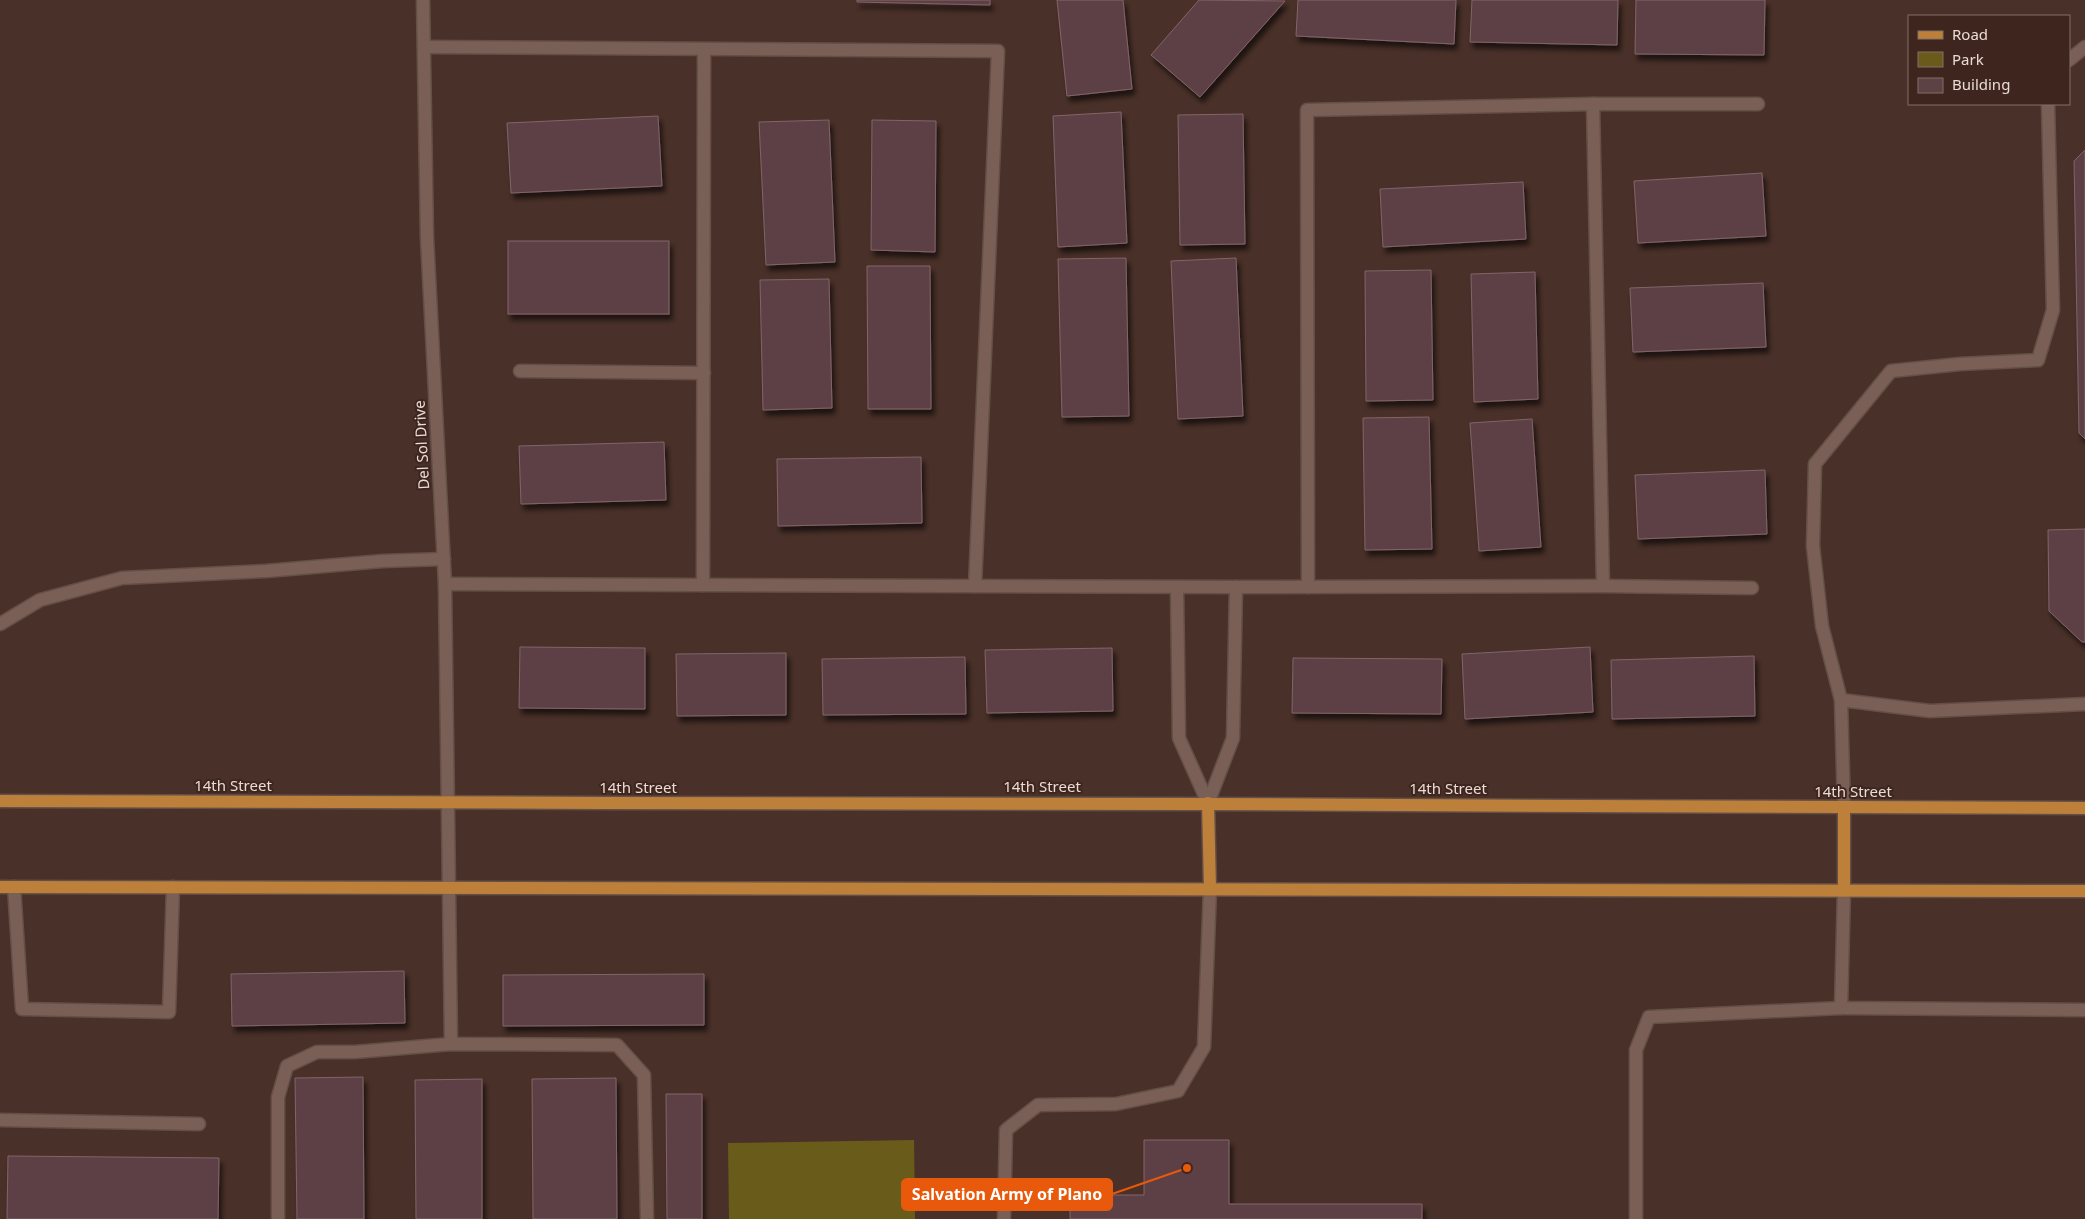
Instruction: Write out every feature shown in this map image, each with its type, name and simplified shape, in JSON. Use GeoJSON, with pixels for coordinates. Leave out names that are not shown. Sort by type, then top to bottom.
{"type":"FeatureCollection","features":[{"type":"Feature","properties":{"kind":"main road","name":"14th Street"},"geometry":{"type":"LineString","coordinates":[[0,801],[449,804],[1208,804],[1844,809],[2085,808]]}},
{"type":"Feature","properties":{"kind":"main road"},"geometry":{"type":"LineString","coordinates":[[1208,804],[1210,889]]}},
{"type":"Feature","properties":{"kind":"main road"},"geometry":{"type":"LineString","coordinates":[[1844,809],[1844,890]]}},
{"type":"Feature","properties":{"kind":"main road"},"geometry":{"type":"LineString","coordinates":[[0,887],[2085,891]]}},
{"type":"Feature","properties":{"kind":"street","name":"Del Sol Drive"},"geometry":{"type":"LineString","coordinates":[[423,0],[427,238],[445,584],[451,1044]]}},
{"type":"Feature","properties":{"kind":"street"},"geometry":{"type":"LineString","coordinates":[[424,47],[998,51],[975,586]]}},
{"type":"Feature","properties":{"kind":"street"},"geometry":{"type":"LineString","coordinates":[[2070,59],[2085,47]]}},
{"type":"Feature","properties":{"kind":"street"},"geometry":{"type":"LineString","coordinates":[[703,585],[704,50]]}},
{"type":"Feature","properties":{"kind":"street"},"geometry":{"type":"LineString","coordinates":[[1593,104],[1603,586]]}},
{"type":"Feature","properties":{"kind":"street"},"geometry":{"type":"LineString","coordinates":[[1308,587],[1307,110],[1593,104],[1758,104]]}},
{"type":"Feature","properties":{"kind":"street"},"geometry":{"type":"LineString","coordinates":[[1844,809],[1840,700],[1822,626],[1813,546],[1815,464],[1891,371],[1960,364],[2038,360],[2053,310],[2048,105]]}},
{"type":"Feature","properties":{"kind":"street"},"geometry":{"type":"LineString","coordinates":[[520,371],[704,373]]}},
{"type":"Feature","properties":{"kind":"street"},"geometry":{"type":"LineString","coordinates":[[0,624],[40,600],[122,578],[266,571],[383,561],[444,559]]}},
{"type":"Feature","properties":{"kind":"street"},"geometry":{"type":"LineString","coordinates":[[445,584],[1177,587],[1603,586],[1752,588]]}},
{"type":"Feature","properties":{"kind":"street"},"geometry":{"type":"LineString","coordinates":[[1177,587],[1179,738],[1208,804]]}},
{"type":"Feature","properties":{"kind":"street"},"geometry":{"type":"LineString","coordinates":[[1208,804],[1233,738],[1236,587]]}},
{"type":"Feature","properties":{"kind":"street"},"geometry":{"type":"LineString","coordinates":[[1840,700],[1930,711],[2085,704]]}},
{"type":"Feature","properties":{"kind":"street"},"geometry":{"type":"LineString","coordinates":[[14,887],[22,1009],[169,1012],[173,887]]}},
{"type":"Feature","properties":{"kind":"street"},"geometry":{"type":"LineString","coordinates":[[1004,1219],[1006,1130],[1038,1105],[1116,1104],[1178,1092],[1204,1047],[1210,889]]}},
{"type":"Feature","properties":{"kind":"street"},"geometry":{"type":"LineString","coordinates":[[1841,1008],[1844,890]]}},
{"type":"Feature","properties":{"kind":"street"},"geometry":{"type":"LineString","coordinates":[[1636,1219],[1636,1050],[1649,1017],[1841,1008],[2085,1010]]}},
{"type":"Feature","properties":{"kind":"street"},"geometry":{"type":"LineString","coordinates":[[278,1219],[278,1097],[287,1066],[317,1052],[355,1052],[451,1044],[617,1045],[644,1075],[647,1219]]}},
{"type":"Feature","properties":{"kind":"street"},"geometry":{"type":"LineString","coordinates":[[0,1120],[199,1124]]}},
{"type":"Feature","properties":{"kind":"green space"},"geometry":{"type":"Polygon","coordinates":[[[914,1140],[915,1219],[729,1219],[728,1143],[914,1140]]]}},
{"type":"Feature","properties":{"kind":"building"},"geometry":{"type":"Polygon","coordinates":[[[857,0],[990,0],[990,5],[857,2],[857,0]]]}},
{"type":"Feature","properties":{"kind":"building"},"geometry":{"type":"Polygon","coordinates":[[[1057,0],[1123,0],[1132,89],[1067,96],[1057,0]]]}},
{"type":"Feature","properties":{"kind":"building"},"geometry":{"type":"Polygon","coordinates":[[[1199,0],[1285,1],[1200,97],[1151,55],[1199,0]]]}},
{"type":"Feature","properties":{"kind":"building"},"geometry":{"type":"Polygon","coordinates":[[[1298,0],[1456,0],[1454,44],[1296,36],[1298,0]]]}},
{"type":"Feature","properties":{"kind":"building"},"geometry":{"type":"Polygon","coordinates":[[[1472,0],[1618,0],[1617,45],[1470,42],[1472,0]]]}},
{"type":"Feature","properties":{"kind":"building"},"geometry":{"type":"Polygon","coordinates":[[[1636,0],[1765,0],[1764,55],[1635,54],[1636,0]]]}},
{"type":"Feature","properties":{"kind":"building"},"geometry":{"type":"Polygon","coordinates":[[[1121,112],[1127,243],[1058,247],[1053,116],[1121,112]]]}},
{"type":"Feature","properties":{"kind":"building"},"geometry":{"type":"Polygon","coordinates":[[[1243,114],[1245,244],[1180,245],[1178,115],[1243,114]]]}},
{"type":"Feature","properties":{"kind":"building"},"geometry":{"type":"Polygon","coordinates":[[[658,116],[662,186],[511,193],[507,123],[658,116]]]}},
{"type":"Feature","properties":{"kind":"building"},"geometry":{"type":"Polygon","coordinates":[[[829,120],[835,262],[766,265],[759,122],[829,120]]]}},
{"type":"Feature","properties":{"kind":"building"},"geometry":{"type":"Polygon","coordinates":[[[872,120],[936,121],[935,252],[871,250],[872,120]]]}},
{"type":"Feature","properties":{"kind":"building"},"geometry":{"type":"Polygon","coordinates":[[[2085,150],[2085,439],[2079,433],[2074,161],[2085,150]]]}},
{"type":"Feature","properties":{"kind":"building"},"geometry":{"type":"Polygon","coordinates":[[[1762,173],[1766,236],[1638,243],[1634,181],[1762,173]]]}},
{"type":"Feature","properties":{"kind":"building"},"geometry":{"type":"Polygon","coordinates":[[[1523,182],[1526,239],[1383,247],[1380,189],[1523,182]]]}},
{"type":"Feature","properties":{"kind":"building"},"geometry":{"type":"Polygon","coordinates":[[[508,241],[669,241],[669,314],[508,314],[508,241]]]}},
{"type":"Feature","properties":{"kind":"building"},"geometry":{"type":"Polygon","coordinates":[[[1126,258],[1129,416],[1062,417],[1058,259],[1126,258]]]}},
{"type":"Feature","properties":{"kind":"building"},"geometry":{"type":"Polygon","coordinates":[[[1236,258],[1243,416],[1178,419],[1171,261],[1236,258]]]}},
{"type":"Feature","properties":{"kind":"building"},"geometry":{"type":"Polygon","coordinates":[[[867,266],[930,266],[931,409],[868,409],[867,266]]]}},
{"type":"Feature","properties":{"kind":"building"},"geometry":{"type":"Polygon","coordinates":[[[1431,270],[1433,400],[1366,401],[1365,271],[1431,270]]]}},
{"type":"Feature","properties":{"kind":"building"},"geometry":{"type":"Polygon","coordinates":[[[1535,272],[1538,399],[1474,402],[1471,274],[1535,272]]]}},
{"type":"Feature","properties":{"kind":"building"},"geometry":{"type":"Polygon","coordinates":[[[829,279],[832,408],[763,410],[760,280],[829,279]]]}},
{"type":"Feature","properties":{"kind":"building"},"geometry":{"type":"Polygon","coordinates":[[[1763,283],[1766,347],[1633,352],[1630,288],[1763,283]]]}},
{"type":"Feature","properties":{"kind":"building"},"geometry":{"type":"Polygon","coordinates":[[[1429,417],[1432,549],[1365,550],[1363,418],[1429,417]]]}},
{"type":"Feature","properties":{"kind":"building"},"geometry":{"type":"Polygon","coordinates":[[[1532,419],[1541,547],[1479,551],[1470,423],[1532,419]]]}},
{"type":"Feature","properties":{"kind":"building"},"geometry":{"type":"Polygon","coordinates":[[[664,442],[666,500],[521,504],[519,446],[664,442]]]}},
{"type":"Feature","properties":{"kind":"building"},"geometry":{"type":"Polygon","coordinates":[[[921,457],[922,523],[778,526],[777,459],[921,457]]]}},
{"type":"Feature","properties":{"kind":"building"},"geometry":{"type":"Polygon","coordinates":[[[1765,470],[1767,534],[1638,539],[1635,475],[1765,470]]]}},
{"type":"Feature","properties":{"kind":"building"},"geometry":{"type":"Polygon","coordinates":[[[2085,529],[2085,642],[2082,642],[2049,611],[2048,530],[2085,529]]]}},
{"type":"Feature","properties":{"kind":"building"},"geometry":{"type":"Polygon","coordinates":[[[520,647],[645,648],[645,709],[519,708],[520,647]]]}},
{"type":"Feature","properties":{"kind":"building"},"geometry":{"type":"Polygon","coordinates":[[[1590,647],[1593,712],[1465,719],[1462,654],[1590,647]]]}},
{"type":"Feature","properties":{"kind":"building"},"geometry":{"type":"Polygon","coordinates":[[[1112,648],[1113,711],[987,713],[985,650],[1112,648]]]}},
{"type":"Feature","properties":{"kind":"building"},"geometry":{"type":"Polygon","coordinates":[[[786,653],[786,715],[677,716],[676,654],[786,653]]]}},
{"type":"Feature","properties":{"kind":"building"},"geometry":{"type":"Polygon","coordinates":[[[1754,656],[1755,716],[1612,719],[1611,660],[1754,656]]]}},
{"type":"Feature","properties":{"kind":"building"},"geometry":{"type":"Polygon","coordinates":[[[965,657],[966,714],[823,715],[822,659],[965,657]]]}},
{"type":"Feature","properties":{"kind":"building"},"geometry":{"type":"Polygon","coordinates":[[[1293,658],[1442,659],[1441,714],[1292,713],[1293,658]]]}},
{"type":"Feature","properties":{"kind":"building"},"geometry":{"type":"Polygon","coordinates":[[[404,971],[405,1023],[232,1026],[231,974],[404,971]]]}},
{"type":"Feature","properties":{"kind":"building"},"geometry":{"type":"Polygon","coordinates":[[[704,974],[704,1025],[503,1026],[503,975],[704,974]]]}},
{"type":"Feature","properties":{"kind":"building"},"geometry":{"type":"Polygon","coordinates":[[[363,1077],[364,1219],[297,1219],[295,1078],[363,1077]]]}},
{"type":"Feature","properties":{"kind":"building"},"geometry":{"type":"Polygon","coordinates":[[[616,1078],[617,1219],[533,1219],[532,1079],[616,1078]]]}},
{"type":"Feature","properties":{"kind":"building"},"geometry":{"type":"Polygon","coordinates":[[[482,1079],[482,1219],[416,1219],[415,1080],[482,1079]]]}},
{"type":"Feature","properties":{"kind":"building"},"geometry":{"type":"Polygon","coordinates":[[[666,1094],[702,1094],[702,1219],[667,1219],[666,1094]]]}},
{"type":"Feature","properties":{"kind":"building"},"geometry":{"type":"Polygon","coordinates":[[[1144,1140],[1229,1140],[1229,1204],[1422,1204],[1422,1219],[1070,1219],[1070,1195],[1144,1195],[1144,1140]]]}},
{"type":"Feature","properties":{"kind":"building"},"geometry":{"type":"Polygon","coordinates":[[[8,1156],[219,1158],[218,1219],[7,1219],[8,1156]]]}},
{"type":"Feature","properties":{"kind":"place","name":"Salvation Army of Plano"},"geometry":{"type":"Point","coordinates":[1187,1168]}}]}
